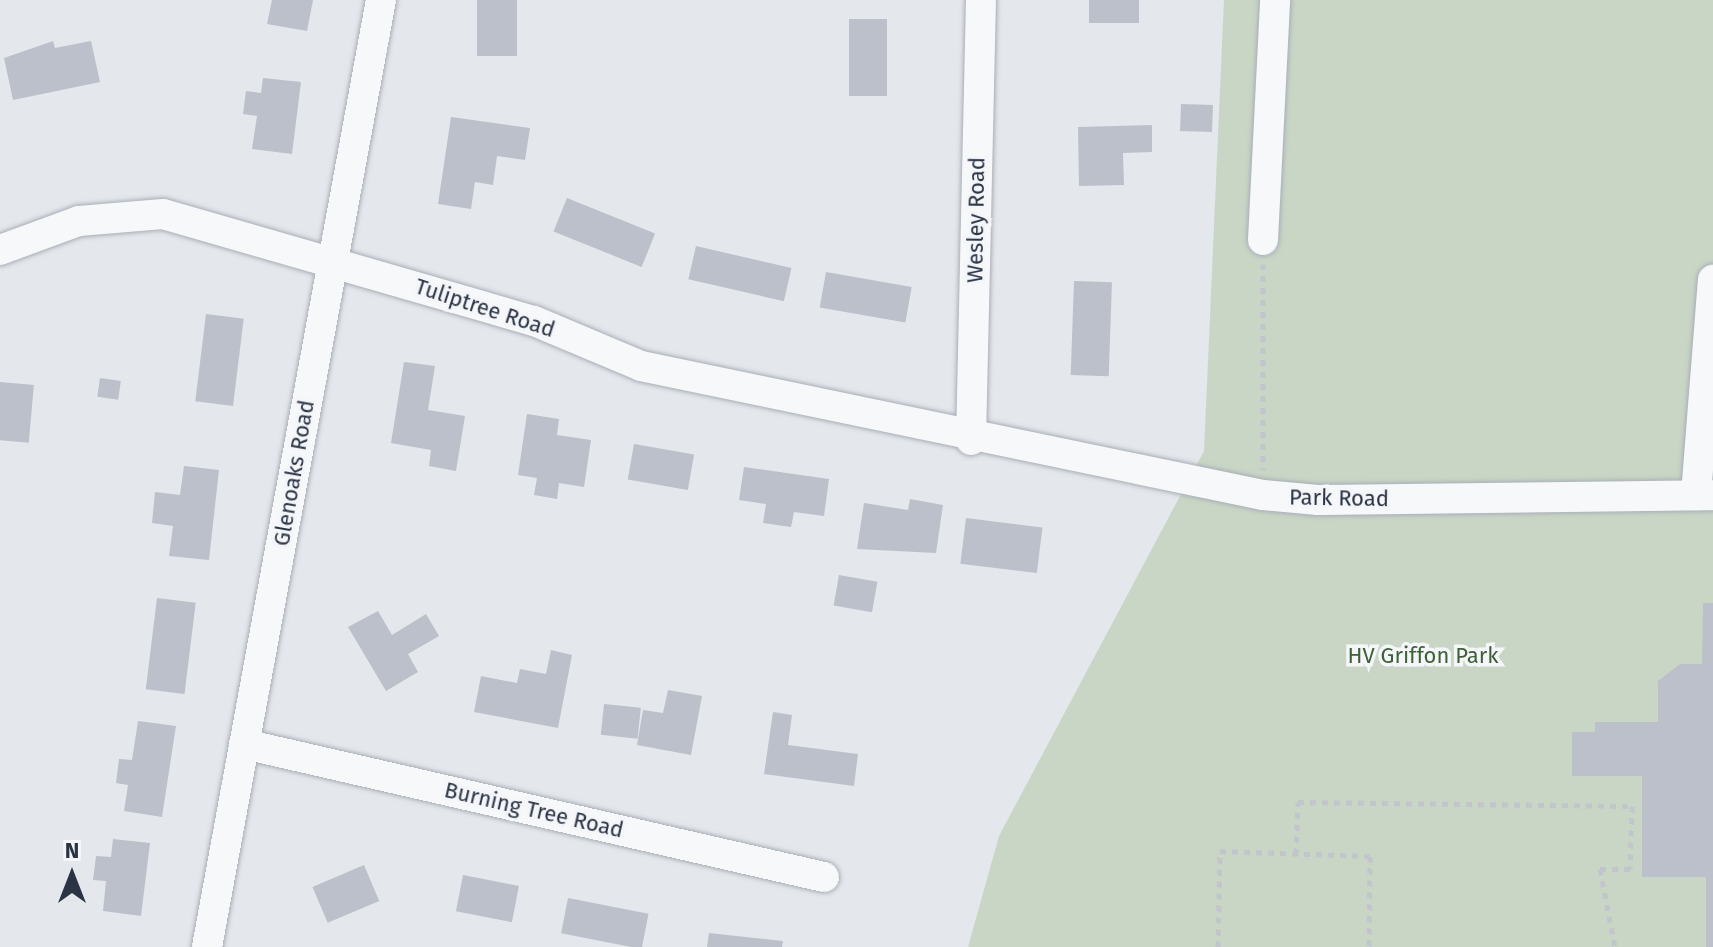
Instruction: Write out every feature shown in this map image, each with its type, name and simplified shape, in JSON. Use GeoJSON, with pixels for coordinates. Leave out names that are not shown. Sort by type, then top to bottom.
{"type":"FeatureCollection","features":[{"type":"Feature","properties":{"kind":"street","name":"Glenoaks Road"},"geometry":{"type":"LineString","coordinates":[[207,947],[381,0]]}},
{"type":"Feature","properties":{"kind":"street","name":"Wesley Road"},"geometry":{"type":"LineString","coordinates":[[971,440],[981,0]]}},
{"type":"Feature","properties":{"kind":"street"},"geometry":{"type":"LineString","coordinates":[[1263,240],[1275,0]]}},
{"type":"Feature","properties":{"kind":"street","name":"Tuliptree Road"},"geometry":{"type":"LineString","coordinates":[[0,250],[79,221],[129,212],[163,214],[534,321],[641,366],[971,440]]}},
{"type":"Feature","properties":{"kind":"street"},"geometry":{"type":"LineString","coordinates":[[1704,495],[1713,280]]}},
{"type":"Feature","properties":{"kind":"street","name":"Park Road"},"geometry":{"type":"LineString","coordinates":[[971,440],[1263,495],[1704,495]]}},
{"type":"Feature","properties":{"kind":"street","name":"Burning Tree Road"},"geometry":{"type":"LineString","coordinates":[[244,744],[824,877]]}},
{"type":"Feature","properties":{"kind":"path"},"geometry":{"type":"LineString","coordinates":[[1263,240],[1263,495]]}},
{"type":"Feature","properties":{"kind":"path"},"geometry":{"type":"LineString","coordinates":[[1296,854],[1298,802],[1632,806],[1630,869],[1600,869],[1615,947]]}},
{"type":"Feature","properties":{"kind":"path"},"geometry":{"type":"LineString","coordinates":[[1218,947],[1220,851],[1370,856],[1369,947]]}},
{"type":"Feature","properties":{"kind":"green space","name":"HV Griffon Park"},"geometry":{"type":"Polygon","coordinates":[[[1224,0],[1713,0],[1713,947],[968,947],[999,836],[1204,451],[1224,0]]]}},
{"type":"Feature","properties":{"kind":"building"},"geometry":{"type":"Polygon","coordinates":[[[272,0],[313,0],[307,31],[267,24],[272,0]]]}},
{"type":"Feature","properties":{"kind":"building"},"geometry":{"type":"Polygon","coordinates":[[[477,0],[517,0],[517,56],[477,56],[477,0]]]}},
{"type":"Feature","properties":{"kind":"building"},"geometry":{"type":"Polygon","coordinates":[[[1089,0],[1139,0],[1139,23],[1089,23],[1089,0]]]}},
{"type":"Feature","properties":{"kind":"building"},"geometry":{"type":"Polygon","coordinates":[[[849,19],[887,19],[887,96],[849,96],[849,19]]]}},
{"type":"Feature","properties":{"kind":"building"},"geometry":{"type":"Polygon","coordinates":[[[53,41],[55,48],[91,41],[100,82],[13,100],[4,58],[53,41]]]}},
{"type":"Feature","properties":{"kind":"building"},"geometry":{"type":"Polygon","coordinates":[[[263,78],[301,82],[292,154],[252,149],[257,116],[243,114],[246,91],[261,93],[263,78]]]}},
{"type":"Feature","properties":{"kind":"building"},"geometry":{"type":"Polygon","coordinates":[[[1181,104],[1213,105],[1212,132],[1180,131],[1181,104]]]}},
{"type":"Feature","properties":{"kind":"building"},"geometry":{"type":"Polygon","coordinates":[[[451,117],[530,128],[525,160],[497,156],[493,185],[475,182],[471,209],[438,204],[451,117]]]}},
{"type":"Feature","properties":{"kind":"building"},"geometry":{"type":"Polygon","coordinates":[[[1152,125],[1152,152],[1123,153],[1124,185],[1079,186],[1078,127],[1152,125]]]}},
{"type":"Feature","properties":{"kind":"building"},"geometry":{"type":"Polygon","coordinates":[[[567,198],[655,234],[642,267],[554,231],[567,198]]]}},
{"type":"Feature","properties":{"kind":"building"},"geometry":{"type":"Polygon","coordinates":[[[696,246],[791,268],[784,301],[688,279],[696,246]]]}},
{"type":"Feature","properties":{"kind":"building"},"geometry":{"type":"Polygon","coordinates":[[[826,272],[912,287],[905,323],[820,307],[826,272]]]}},
{"type":"Feature","properties":{"kind":"building"},"geometry":{"type":"Polygon","coordinates":[[[1074,281],[1112,282],[1109,376],[1071,375],[1074,281]]]}},
{"type":"Feature","properties":{"kind":"building"},"geometry":{"type":"Polygon","coordinates":[[[206,314],[244,319],[233,406],[195,401],[206,314]]]}},
{"type":"Feature","properties":{"kind":"building"},"geometry":{"type":"Polygon","coordinates":[[[404,362],[435,366],[428,410],[465,416],[456,471],[429,466],[431,450],[391,443],[404,362]]]}},
{"type":"Feature","properties":{"kind":"building"},"geometry":{"type":"Polygon","coordinates":[[[100,378],[121,381],[118,400],[97,397],[100,378]]]}},
{"type":"Feature","properties":{"kind":"building"},"geometry":{"type":"Polygon","coordinates":[[[0,382],[34,385],[29,443],[0,440],[0,382]]]}},
{"type":"Feature","properties":{"kind":"building"},"geometry":{"type":"Polygon","coordinates":[[[527,414],[559,419],[557,435],[591,440],[584,487],[559,483],[557,499],[534,495],[537,478],[518,475],[527,414]]]}},
{"type":"Feature","properties":{"kind":"building"},"geometry":{"type":"Polygon","coordinates":[[[634,444],[694,455],[688,490],[628,479],[634,444]]]}},
{"type":"Feature","properties":{"kind":"building"},"geometry":{"type":"Polygon","coordinates":[[[184,466],[219,470],[209,560],[169,556],[173,526],[152,523],[155,492],[180,495],[184,466]]]}},
{"type":"Feature","properties":{"kind":"building"},"geometry":{"type":"Polygon","coordinates":[[[744,467],[829,479],[824,516],[794,512],[791,527],[763,523],[766,504],[739,500],[744,467]]]}},
{"type":"Feature","properties":{"kind":"building"},"geometry":{"type":"Polygon","coordinates":[[[910,499],[943,505],[936,553],[857,549],[864,503],[908,510],[910,499]]]}},
{"type":"Feature","properties":{"kind":"building"},"geometry":{"type":"Polygon","coordinates":[[[966,518],[1042,527],[1037,573],[960,564],[966,518]]]}},
{"type":"Feature","properties":{"kind":"building"},"geometry":{"type":"Polygon","coordinates":[[[839,575],[877,582],[872,612],[834,606],[839,575]]]}},
{"type":"Feature","properties":{"kind":"building"},"geometry":{"type":"Polygon","coordinates":[[[157,598],[196,603],[184,694],[146,689],[157,598]]]}},
{"type":"Feature","properties":{"kind":"building"},"geometry":{"type":"Polygon","coordinates":[[[1703,603],[1713,603],[1713,947],[1706,947],[1706,877],[1642,877],[1642,776],[1572,776],[1572,732],[1595,732],[1595,722],[1658,722],[1658,681],[1680,664],[1702,664],[1703,603]]]}},
{"type":"Feature","properties":{"kind":"building"},"geometry":{"type":"Polygon","coordinates":[[[378,611],[392,635],[426,614],[439,636],[408,654],[418,672],[386,691],[348,627],[378,611]]]}},
{"type":"Feature","properties":{"kind":"building"},"geometry":{"type":"Polygon","coordinates":[[[551,650],[572,655],[558,728],[474,712],[481,676],[517,683],[520,669],[546,674],[551,650]]]}},
{"type":"Feature","properties":{"kind":"building"},"geometry":{"type":"Polygon","coordinates":[[[668,690],[702,696],[691,755],[637,745],[643,710],[663,713],[668,690]]]}},
{"type":"Feature","properties":{"kind":"building"},"geometry":{"type":"Polygon","coordinates":[[[604,704],[641,708],[638,739],[601,735],[604,704]]]}},
{"type":"Feature","properties":{"kind":"building"},"geometry":{"type":"Polygon","coordinates":[[[773,712],[792,715],[788,745],[858,754],[854,786],[764,774],[773,712]]]}},
{"type":"Feature","properties":{"kind":"building"},"geometry":{"type":"Polygon","coordinates":[[[138,721],[176,726],[162,817],[124,811],[128,785],[116,783],[119,759],[132,760],[138,721]]]}},
{"type":"Feature","properties":{"kind":"building"},"geometry":{"type":"Polygon","coordinates":[[[113,839],[150,843],[141,916],[103,911],[106,881],[93,880],[96,856],[111,857],[113,839]]]}},
{"type":"Feature","properties":{"kind":"building"},"geometry":{"type":"Polygon","coordinates":[[[364,865],[379,901],[328,923],[312,887],[364,865]]]}},
{"type":"Feature","properties":{"kind":"building"},"geometry":{"type":"Polygon","coordinates":[[[463,875],[519,886],[512,922],[456,911],[463,875]]]}},
{"type":"Feature","properties":{"kind":"building"},"geometry":{"type":"Polygon","coordinates":[[[568,898],[648,914],[642,947],[561,933],[568,898]]]}},
{"type":"Feature","properties":{"kind":"building"},"geometry":{"type":"Polygon","coordinates":[[[709,933],[783,941],[782,947],[707,947],[709,933]]]}}]}
